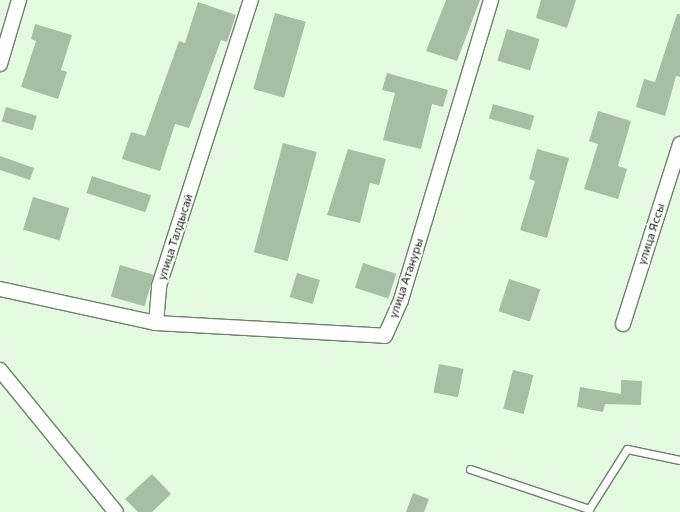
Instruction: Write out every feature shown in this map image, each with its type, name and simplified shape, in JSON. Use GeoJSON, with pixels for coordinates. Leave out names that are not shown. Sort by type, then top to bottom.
{"type":"FeatureCollection","features":[{"type":"Feature","properties":{"kind":"street"},"geometry":{"type":"LineString","coordinates":[[0,64],[19,0]]}},
{"type":"Feature","properties":{"kind":"street","name":"улица Талдысай"},"geometry":{"type":"LineString","coordinates":[[156,323],[159,286],[251,0]]}},
{"type":"Feature","properties":{"kind":"street","name":"улица Атануры"},"geometry":{"type":"LineString","coordinates":[[156,323],[385,336],[401,300],[491,0]]}},
{"type":"Feature","properties":{"kind":"street","name":"улица Яссы"},"geometry":{"type":"LineString","coordinates":[[622,324],[680,144]]}},
{"type":"Feature","properties":{"kind":"street"},"geometry":{"type":"LineString","coordinates":[[0,289],[156,323]]}},
{"type":"Feature","properties":{"kind":"street"},"geometry":{"type":"LineString","coordinates":[[0,370],[116,512]]}},
{"type":"Feature","properties":{"kind":"lane"},"geometry":{"type":"LineString","coordinates":[[470,469],[589,509],[627,450],[680,460]]}},
{"type":"Feature","properties":{"kind":"building"},"geometry":{"type":"Polygon","coordinates":[[[446,0],[480,0],[457,61],[426,51],[446,0]]]}},
{"type":"Feature","properties":{"kind":"building"},"geometry":{"type":"Polygon","coordinates":[[[541,0],[576,0],[567,28],[536,18],[541,0]]]}},
{"type":"Feature","properties":{"kind":"building"},"geometry":{"type":"Polygon","coordinates":[[[198,2],[236,15],[227,42],[221,40],[189,128],[175,124],[160,171],[122,159],[131,132],[145,136],[179,41],[185,43],[198,2]]]}},
{"type":"Feature","properties":{"kind":"building"},"geometry":{"type":"Polygon","coordinates":[[[275,13],[306,22],[284,98],[253,89],[275,13]]]}},
{"type":"Feature","properties":{"kind":"building"},"geometry":{"type":"Polygon","coordinates":[[[677,14],[680,14],[680,77],[676,76],[665,116],[636,107],[644,79],[655,82],[677,14]]]}},
{"type":"Feature","properties":{"kind":"building"},"geometry":{"type":"Polygon","coordinates":[[[35,24],[72,35],[61,70],[67,72],[58,99],[21,87],[36,41],[31,39],[35,24]]]}},
{"type":"Feature","properties":{"kind":"building"},"geometry":{"type":"Polygon","coordinates":[[[507,29],[540,39],[530,70],[497,61],[507,29]]]}},
{"type":"Feature","properties":{"kind":"building"},"geometry":{"type":"Polygon","coordinates":[[[387,73],[448,90],[443,107],[432,104],[421,149],[383,140],[395,93],[382,90],[387,73]]]}},
{"type":"Feature","properties":{"kind":"building"},"geometry":{"type":"Polygon","coordinates":[[[493,104],[534,116],[530,130],[489,118],[493,104]]]}},
{"type":"Feature","properties":{"kind":"building"},"geometry":{"type":"Polygon","coordinates":[[[6,107],[37,116],[33,130],[2,121],[6,107]]]}},
{"type":"Feature","properties":{"kind":"building"},"geometry":{"type":"Polygon","coordinates":[[[598,111],[631,121],[618,166],[627,169],[618,199],[584,189],[598,144],[589,141],[598,111]]]}},
{"type":"Feature","properties":{"kind":"building"},"geometry":{"type":"Polygon","coordinates":[[[283,143],[317,152],[288,261],[254,252],[283,143]]]}},
{"type":"Feature","properties":{"kind":"building"},"geometry":{"type":"Polygon","coordinates":[[[348,149],[386,159],[379,185],[370,183],[360,223],[327,215],[348,149]]]}},
{"type":"Feature","properties":{"kind":"building"},"geometry":{"type":"Polygon","coordinates":[[[537,149],[569,158],[547,238],[520,230],[535,181],[529,179],[537,149]]]}},
{"type":"Feature","properties":{"kind":"building"},"geometry":{"type":"Polygon","coordinates":[[[0,156],[34,168],[30,180],[0,170],[0,156]]]}},
{"type":"Feature","properties":{"kind":"building"},"geometry":{"type":"Polygon","coordinates":[[[92,176],[151,195],[145,212],[86,193],[92,176]]]}},
{"type":"Feature","properties":{"kind":"building"},"geometry":{"type":"Polygon","coordinates":[[[33,197],[69,208],[59,241],[23,230],[33,197]]]}},
{"type":"Feature","properties":{"kind":"building"},"geometry":{"type":"Polygon","coordinates":[[[363,263],[396,274],[388,299],[355,288],[363,263]]]}},
{"type":"Feature","properties":{"kind":"building"},"geometry":{"type":"Polygon","coordinates":[[[120,265],[154,275],[145,306],[111,297],[120,265]]]}},
{"type":"Feature","properties":{"kind":"building"},"geometry":{"type":"Polygon","coordinates":[[[297,273],[320,280],[313,304],[290,297],[297,273]]]}},
{"type":"Feature","properties":{"kind":"building"},"geometry":{"type":"Polygon","coordinates":[[[509,279],[540,289],[530,322],[498,311],[509,279]]]}},
{"type":"Feature","properties":{"kind":"building"},"geometry":{"type":"Polygon","coordinates":[[[439,364],[464,369],[458,397],[433,392],[439,364]]]}},
{"type":"Feature","properties":{"kind":"building"},"geometry":{"type":"Polygon","coordinates":[[[513,370],[533,375],[524,414],[503,409],[513,370]]]}},
{"type":"Feature","properties":{"kind":"building"},"geometry":{"type":"Polygon","coordinates":[[[621,380],[642,381],[641,405],[605,404],[603,412],[577,407],[580,387],[621,394],[621,380]]]}},
{"type":"Feature","properties":{"kind":"building"},"geometry":{"type":"Polygon","coordinates":[[[152,474],[171,494],[152,512],[138,512],[125,499],[152,474]]]}},
{"type":"Feature","properties":{"kind":"building"},"geometry":{"type":"Polygon","coordinates":[[[413,493],[429,499],[424,512],[406,512],[413,493]]]}}]}
